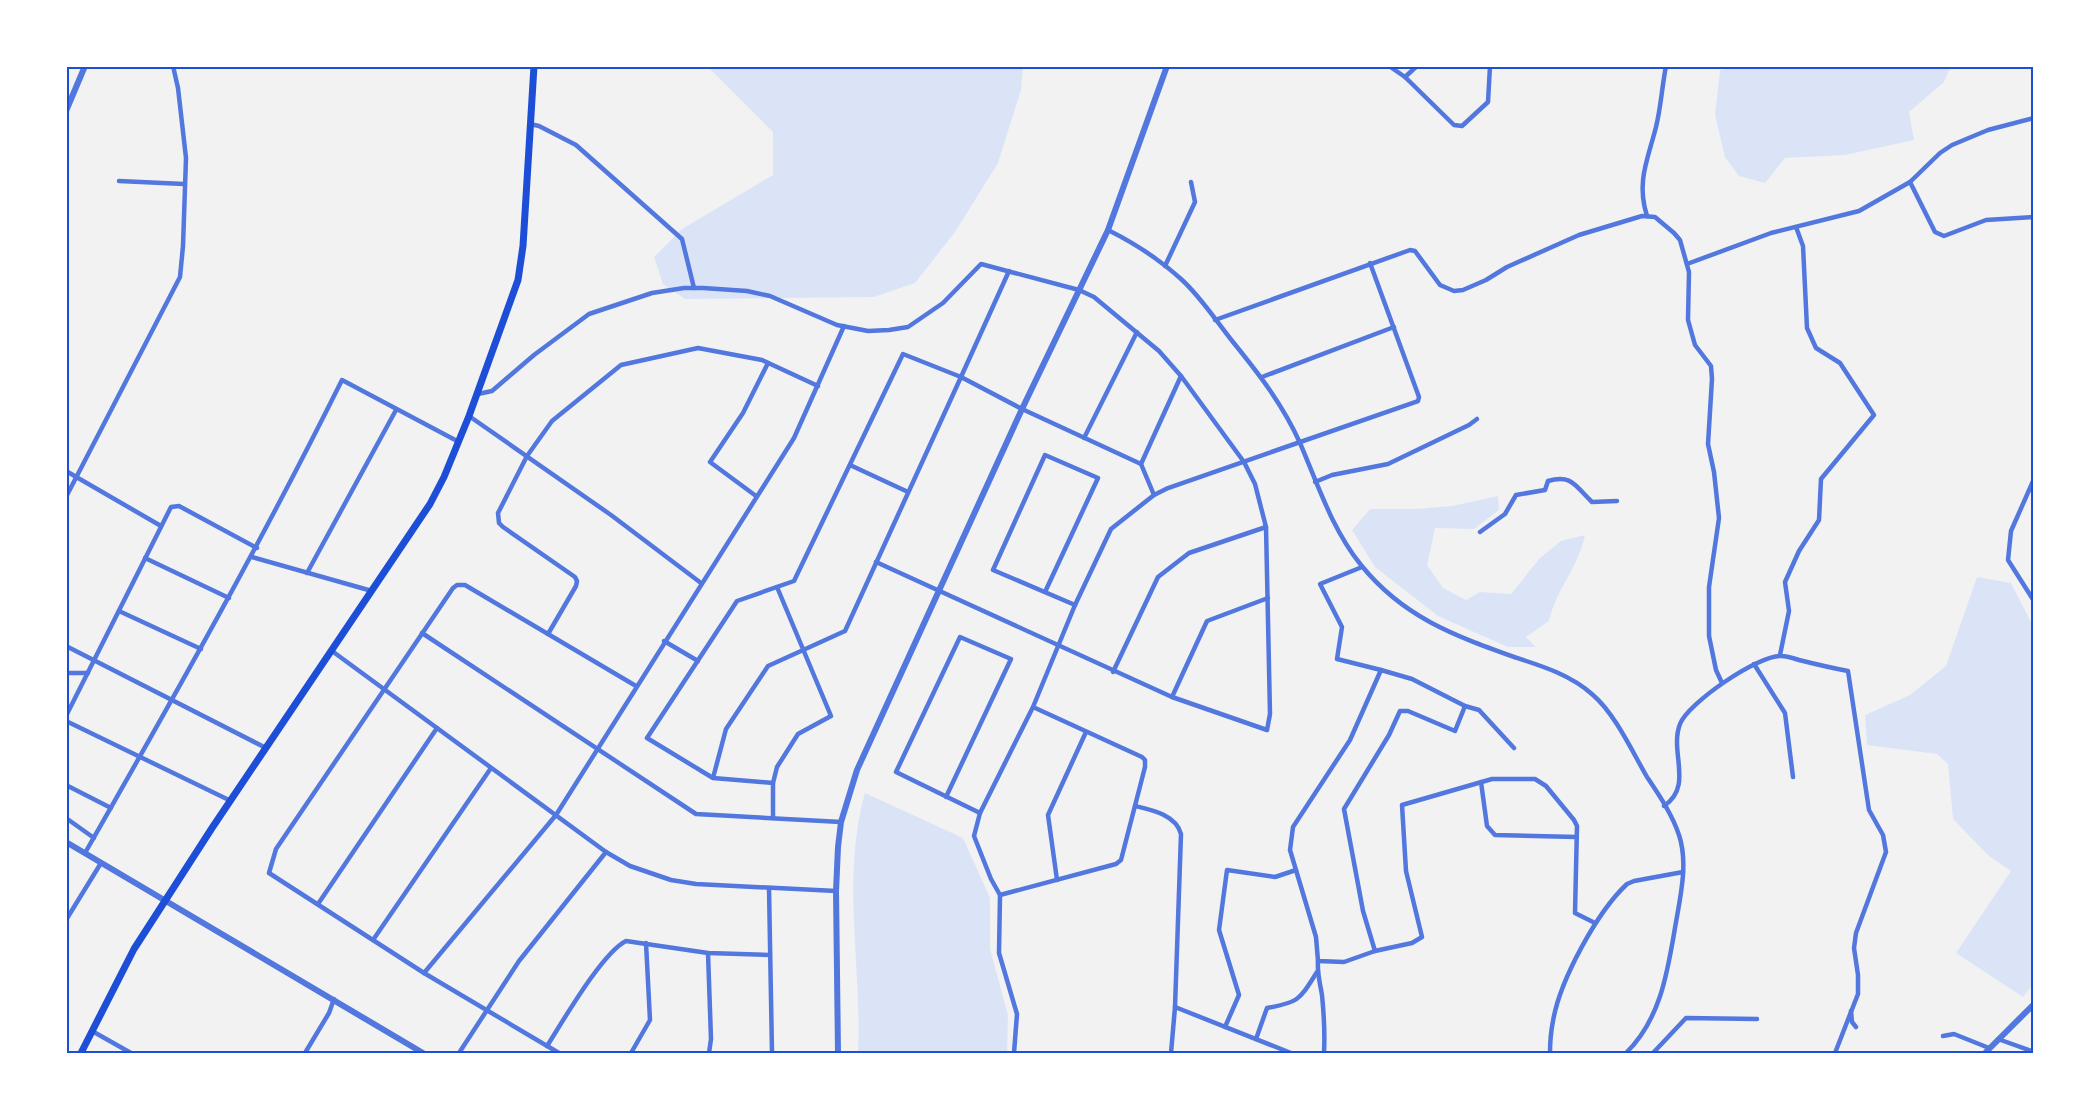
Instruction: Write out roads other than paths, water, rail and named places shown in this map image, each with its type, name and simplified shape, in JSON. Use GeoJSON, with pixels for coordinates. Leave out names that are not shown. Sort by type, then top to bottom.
{"type":"FeatureCollection","features":[{"type":"Feature","properties":{"kind":"main road"},"geometry":{"type":"LineString","coordinates":[[81,1053],[135,949],[429,504],[459,442],[518,280],[523,246],[534,66]]}},
{"type":"Feature","properties":{"kind":"street"},"geometry":{"type":"LineString","coordinates":[[66,111],[84,66]]}},
{"type":"Feature","properties":{"kind":"street"},"geometry":{"type":"LineString","coordinates":[[66,497],[180,277],[186,158],[173,66]]}},
{"type":"Feature","properties":{"kind":"street"},"geometry":{"type":"LineString","coordinates":[[838,1053],[836,891],[838,847],[841,822],[857,770],[1022,410],[1108,230],[1167,66]]}},
{"type":"Feature","properties":{"kind":"street"},"geometry":{"type":"LineString","coordinates":[[1389,66],[1405,76],[1454,125],[1462,126],[1488,102],[1490,66]]}},
{"type":"Feature","properties":{"kind":"street"},"geometry":{"type":"LineString","coordinates":[[1405,76],[1417,66]]}},
{"type":"Feature","properties":{"kind":"street"},"geometry":{"type":"LineString","coordinates":[[1647,216],[1642,200],[1642,180],[1657,126],[1666,66]]}},
{"type":"Feature","properties":{"kind":"street"},"geometry":{"type":"LineString","coordinates":[[1688,264],[1771,233],[1859,211],[1910,182],[1952,145],[1988,130],[2034,118]]}},
{"type":"Feature","properties":{"kind":"street"},"geometry":{"type":"LineString","coordinates":[[530,124],[539,126],[576,145],[682,239],[694,288]]}},
{"type":"Feature","properties":{"kind":"street"},"geometry":{"type":"LineString","coordinates":[[119,181],[184,184]]}},
{"type":"Feature","properties":{"kind":"street"},"geometry":{"type":"LineString","coordinates":[[1165,266],[1195,202],[1191,182]]}},
{"type":"Feature","properties":{"kind":"street"},"geometry":{"type":"LineString","coordinates":[[1910,182],[1935,232],[1944,236],[1986,220],[2034,217]]}},
{"type":"Feature","properties":{"kind":"street"},"geometry":{"type":"LineString","coordinates":[[1215,320],[1410,250],[1414,251],[1440,285],[1454,291],[1462,290],[1486,280],[1507,267],[1580,235],[1647,216],[1655,217],[1680,240],[1689,272],[1688,321],[1695,345],[1711,366],[1708,444],[1714,472],[1719,518],[1709,587],[1710,636],[1716,670],[1722,683]]}},
{"type":"Feature","properties":{"kind":"street"},"geometry":{"type":"LineString","coordinates":[[1780,655],[1789,611],[1785,582],[1799,551],[1819,520],[1821,479],[1874,415],[1840,363],[1816,348],[1807,328],[1803,246],[1796,227]]}},
{"type":"Feature","properties":{"kind":"street"},"geometry":{"type":"LineString","coordinates":[[1108,230],[1127,240],[1182,280],[1262,377],[1284,409],[1315,482],[1345,542],[1362,567],[1398,603],[1443,630],[1556,671],[1593,694],[1611,717],[1680,837],[1683,872],[1664,987],[1646,1027],[1626,1053]]}},
{"type":"Feature","properties":{"kind":"street"},"geometry":{"type":"LineString","coordinates":[[1014,1053],[1017,1014],[999,953],[1000,895],[974,836],[980,813],[1033,707],[1075,604],[1111,529],[1154,495],[1176,485],[1418,401],[1419,397],[1370,263]]}},
{"type":"Feature","properties":{"kind":"street"},"geometry":{"type":"LineString","coordinates":[[478,394],[492,391],[534,355],[589,314],[652,293],[694,288],[726,289],[770,296],[824,320],[868,331],[908,327],[943,303],[981,264],[1079,290],[1094,297],[1160,351],[1244,462],[1255,484],[1266,527],[1270,714],[1267,730],[1172,697],[1113,672],[876,562]]}},
{"type":"Feature","properties":{"kind":"street"},"geometry":{"type":"LineString","coordinates":[[713,778],[726,729],[768,666],[844,631],[1009,271]]}},
{"type":"Feature","properties":{"kind":"street"},"geometry":{"type":"LineString","coordinates":[[424,973],[556,815],[596,748],[794,438],[844,326]]}},
{"type":"Feature","properties":{"kind":"street"},"geometry":{"type":"LineString","coordinates":[[1262,377],[1394,327]]}},
{"type":"Feature","properties":{"kind":"street"},"geometry":{"type":"LineString","coordinates":[[1084,438],[1137,332]]}},
{"type":"Feature","properties":{"kind":"street"},"geometry":{"type":"LineString","coordinates":[[548,634],[577,581],[575,577],[503,527],[498,513],[527,456],[552,421],[621,365],[698,348],[768,363],[818,386]]}},
{"type":"Feature","properties":{"kind":"street"},"geometry":{"type":"LineString","coordinates":[[773,783],[713,778],[647,738],[737,601],[794,580],[903,354],[961,377],[1022,410],[1141,464],[1154,495]]}},
{"type":"Feature","properties":{"kind":"street"},"geometry":{"type":"LineString","coordinates":[[756,496],[710,462],[743,413],[768,363]]}},
{"type":"Feature","properties":{"kind":"street"},"geometry":{"type":"LineString","coordinates":[[1141,464],[1181,376]]}},
{"type":"Feature","properties":{"kind":"street"},"geometry":{"type":"LineString","coordinates":[[85,853],[257,548],[342,380],[459,442]]}},
{"type":"Feature","properties":{"kind":"street"},"geometry":{"type":"LineString","coordinates":[[307,573],[396,410]]}},
{"type":"Feature","properties":{"kind":"street"},"geometry":{"type":"LineString","coordinates":[[469,416],[610,515],[701,584]]}},
{"type":"Feature","properties":{"kind":"street"},"geometry":{"type":"LineString","coordinates":[[1315,482],[1332,475],[1388,464],[1468,425],[1477,418]]}},
{"type":"Feature","properties":{"kind":"street"},"geometry":{"type":"LineString","coordinates":[[1045,592],[1098,478],[1045,455],[993,570],[1045,592],[1075,604]]}},
{"type":"Feature","properties":{"kind":"street"},"geometry":{"type":"LineString","coordinates":[[850,465],[908,492]]}},
{"type":"Feature","properties":{"kind":"street"},"geometry":{"type":"LineString","coordinates":[[66,471],[161,526]]}},
{"type":"Feature","properties":{"kind":"street"},"geometry":{"type":"LineString","coordinates":[[1480,532],[1505,514],[1516,495],[1545,490],[1548,481],[1561,477],[1570,480],[1592,502],[1617,501]]}},
{"type":"Feature","properties":{"kind":"street"},"geometry":{"type":"LineString","coordinates":[[2034,479],[2011,531],[2008,560],[2034,601]]}},
{"type":"Feature","properties":{"kind":"street"},"geometry":{"type":"LineString","coordinates":[[231,801],[66,719],[171,507],[179,506],[257,548]]}},
{"type":"Feature","properties":{"kind":"street"},"geometry":{"type":"LineString","coordinates":[[1113,672],[1158,577],[1189,553],[1266,527]]}},
{"type":"Feature","properties":{"kind":"street"},"geometry":{"type":"LineString","coordinates":[[252,557],[372,591]]}},
{"type":"Feature","properties":{"kind":"street"},"geometry":{"type":"LineString","coordinates":[[145,558],[229,598]]}},
{"type":"Feature","properties":{"kind":"street"},"geometry":{"type":"LineString","coordinates":[[1362,567],[1320,584],[1342,627],[1337,659],[1412,679],[1465,706],[1479,710],[1514,748]]}},
{"type":"Feature","properties":{"kind":"street"},"geometry":{"type":"LineString","coordinates":[[559,1053],[424,973],[270,873],[276,849],[453,588],[465,585],[636,686]]}},
{"type":"Feature","properties":{"kind":"street"},"geometry":{"type":"LineString","coordinates":[[773,818],[773,783],[777,767],[798,734],[831,716],[777,587]]}},
{"type":"Feature","properties":{"kind":"street"},"geometry":{"type":"LineString","coordinates":[[1172,697],[1207,621],[1268,598]]}},
{"type":"Feature","properties":{"kind":"street"},"geometry":{"type":"LineString","coordinates":[[119,611],[201,650]]}},
{"type":"Feature","properties":{"kind":"street"},"geometry":{"type":"LineString","coordinates":[[422,633],[696,814],[841,822]]}},
{"type":"Feature","properties":{"kind":"street"},"geometry":{"type":"LineString","coordinates":[[946,797],[1011,659],[960,637],[896,772],[946,797],[980,813]]}},
{"type":"Feature","properties":{"kind":"street"},"geometry":{"type":"LineString","coordinates":[[664,641],[698,661]]}},
{"type":"Feature","properties":{"kind":"street"},"geometry":{"type":"LineString","coordinates":[[66,646],[266,748]]}},
{"type":"Feature","properties":{"kind":"street"},"geometry":{"type":"LineString","coordinates":[[332,651],[606,852],[630,866],[671,880],[696,884],[836,891]]}},
{"type":"Feature","properties":{"kind":"street"},"geometry":{"type":"LineString","coordinates":[[1664,806],[1678,792],[1677,743],[1680,723],[1695,706],[1722,683],[1754,664],[1780,655],[1848,671],[1869,810],[1883,835],[1886,852],[1856,933],[1854,948],[1858,994],[1835,1053]]}},
{"type":"Feature","properties":{"kind":"street"},"geometry":{"type":"LineString","coordinates":[[1754,664],[1785,713],[1793,777]]}},
{"type":"Feature","properties":{"kind":"street"},"geometry":{"type":"LineString","coordinates":[[1324,1053],[1326,1032],[1317,972],[1316,937],[1290,850],[1293,827],[1350,740],[1381,670]]}},
{"type":"Feature","properties":{"kind":"street"},"geometry":{"type":"LineString","coordinates":[[66,673],[88,673]]}},
{"type":"Feature","properties":{"kind":"street"},"geometry":{"type":"LineString","coordinates":[[1375,951],[1363,911],[1344,809],[1389,735],[1400,711],[1408,711],[1455,731],[1465,706]]}},
{"type":"Feature","properties":{"kind":"street"},"geometry":{"type":"LineString","coordinates":[[1000,895],[1116,864],[1122,860],[1145,760],[1033,707]]}},
{"type":"Feature","properties":{"kind":"street"},"geometry":{"type":"LineString","coordinates":[[318,904],[437,728]]}},
{"type":"Feature","properties":{"kind":"street"},"geometry":{"type":"LineString","coordinates":[[1057,880],[1048,815],[1086,732]]}},
{"type":"Feature","properties":{"kind":"street"},"geometry":{"type":"LineString","coordinates":[[373,940],[491,768]]}},
{"type":"Feature","properties":{"kind":"street"},"geometry":{"type":"LineString","coordinates":[[1318,961],[1344,962],[1375,951],[1412,943],[1422,937],[1406,872],[1402,805],[1492,779],[1535,779],[1546,786],[1574,820],[1577,826],[1575,913],[1595,923]]}},
{"type":"Feature","properties":{"kind":"street"},"geometry":{"type":"LineString","coordinates":[[1481,782],[1487,826],[1494,835],[1577,837]]}},
{"type":"Feature","properties":{"kind":"street"},"geometry":{"type":"LineString","coordinates":[[66,785],[111,808]]}},
{"type":"Feature","properties":{"kind":"street"},"geometry":{"type":"LineString","coordinates":[[1135,806],[1161,812],[1180,829],[1175,1007],[1171,1053]]}},
{"type":"Feature","properties":{"kind":"street"},"geometry":{"type":"LineString","coordinates":[[66,818],[94,838]]}},
{"type":"Feature","properties":{"kind":"street"},"geometry":{"type":"LineString","coordinates":[[66,842],[423,1053]]}},
{"type":"Feature","properties":{"kind":"street"},"geometry":{"type":"LineString","coordinates":[[459,1053],[519,961],[606,852]]}},
{"type":"Feature","properties":{"kind":"street"},"geometry":{"type":"LineString","coordinates":[[66,920],[100,863]]}},
{"type":"Feature","properties":{"kind":"street"},"geometry":{"type":"LineString","coordinates":[[1225,1027],[1239,995],[1220,930],[1227,870],[1275,877],[1296,870]]}},
{"type":"Feature","properties":{"kind":"street"},"geometry":{"type":"LineString","coordinates":[[1550,1053],[1553,1020],[1563,989],[1595,923],[1627,884],[1634,880],[1683,872]]}},
{"type":"Feature","properties":{"kind":"street"},"geometry":{"type":"LineString","coordinates":[[769,888],[772,1053]]}},
{"type":"Feature","properties":{"kind":"street"},"geometry":{"type":"LineString","coordinates":[[547,1046],[583,989],[621,943],[626,941],[646,943],[708,953],[770,955]]}},
{"type":"Feature","properties":{"kind":"street"},"geometry":{"type":"LineString","coordinates":[[631,1053],[650,1020],[646,943]]}},
{"type":"Feature","properties":{"kind":"street"},"geometry":{"type":"LineString","coordinates":[[708,953],[711,1039],[709,1053]]}},
{"type":"Feature","properties":{"kind":"street"},"geometry":{"type":"LineString","coordinates":[[1256,1039],[1267,1008],[1292,1003],[1303,994],[1317,972]]}},
{"type":"Feature","properties":{"kind":"street"},"geometry":{"type":"LineString","coordinates":[[304,1053],[329,1013],[334,999]]}},
{"type":"Feature","properties":{"kind":"street"},"geometry":{"type":"LineString","coordinates":[[1943,1036],[1954,1034],[1987,1050],[2034,1004]]}},
{"type":"Feature","properties":{"kind":"street"},"geometry":{"type":"LineString","coordinates":[[1175,1007],[1291,1053]]}},
{"type":"Feature","properties":{"kind":"street"},"geometry":{"type":"LineString","coordinates":[[1851,1011],[1852,1022],[1856,1027]]}},
{"type":"Feature","properties":{"kind":"street"},"geometry":{"type":"LineString","coordinates":[[1653,1053],[1686,1018],[1757,1019]]}},
{"type":"Feature","properties":{"kind":"street"},"geometry":{"type":"LineString","coordinates":[[92,1031],[131,1053]]}},
{"type":"Feature","properties":{"kind":"street"},"geometry":{"type":"LineString","coordinates":[[1998,1039],[2034,1052]]}}]}
